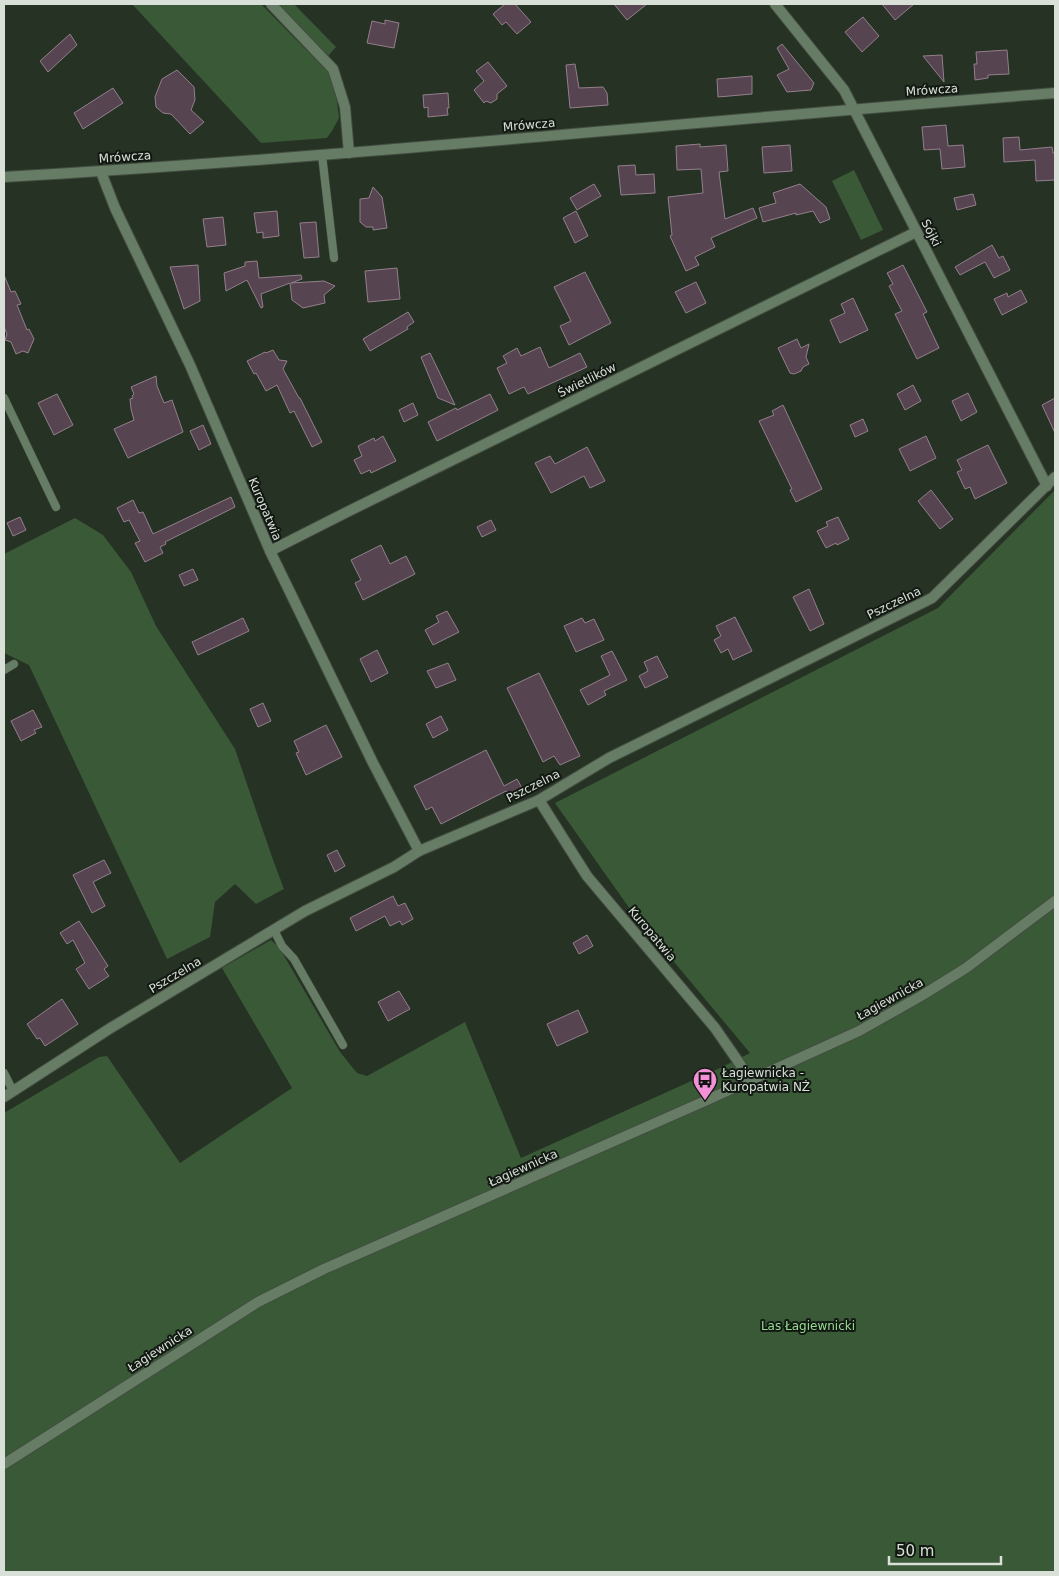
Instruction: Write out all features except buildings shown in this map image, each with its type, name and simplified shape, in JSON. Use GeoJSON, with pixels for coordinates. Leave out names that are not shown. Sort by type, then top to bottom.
{"type":"FeatureCollection","features":[{"type":"Feature","properties":{"kind":"street"},"geometry":{"type":"LineString","coordinates":[[271,4],[333,69],[345,107],[349,153]]}},
{"type":"Feature","properties":{"kind":"street","name":"Sójki"},"geometry":{"type":"LineString","coordinates":[[775,4],[844,90],[1047,486]]}},
{"type":"Feature","properties":{"kind":"street","name":"Mrówcza"},"geometry":{"type":"LineString","coordinates":[[4,177],[101,172],[349,153],[1055,93]]}},
{"type":"Feature","properties":{"kind":"street","name":"Kuropatwia"},"geometry":{"type":"LineString","coordinates":[[101,172],[115,208],[190,365],[270,551],[373,763],[419,851]]}},
{"type":"Feature","properties":{"kind":"street","name":"Świetlików"},"geometry":{"type":"LineString","coordinates":[[270,551],[916,232]]}},
{"type":"Feature","properties":{"kind":"street","name":"Pszczelna"},"geometry":{"type":"LineString","coordinates":[[8,1094],[109,1029],[305,911],[394,867],[419,851],[539,800],[609,758],[932,598],[1055,477]]}},
{"type":"Feature","properties":{"kind":"street","name":"Kuropatwia"},"geometry":{"type":"LineString","coordinates":[[539,800],[587,876],[715,1028],[751,1080]]}},
{"type":"Feature","properties":{"kind":"street","name":"Łagiewnicka"},"geometry":{"type":"LineString","coordinates":[[4,1464],[258,1302],[333,1265],[859,1031],[966,968],[1055,901]]}},
{"type":"Feature","properties":{"kind":"lane"},"geometry":{"type":"LineString","coordinates":[[322,155],[334,258]]}},
{"type":"Feature","properties":{"kind":"lane"},"geometry":{"type":"LineString","coordinates":[[4,398],[56,507]]}},
{"type":"Feature","properties":{"kind":"lane"},"geometry":{"type":"LineString","coordinates":[[4,670],[14,664]]}},
{"type":"Feature","properties":{"kind":"lane"},"geometry":{"type":"LineString","coordinates":[[274,930],[282,946],[294,959],[343,1045]]}},
{"type":"Feature","properties":{"kind":"lane"},"geometry":{"type":"LineString","coordinates":[[4,1073],[8,1094]]}},
{"type":"Feature","properties":{"kind":"green space"},"geometry":{"type":"Polygon","coordinates":[[[132,4],[261,4],[330,74],[336,95],[339,118],[332,131],[327,138],[261,143],[132,4]]]}},
{"type":"Feature","properties":{"kind":"green space"},"geometry":{"type":"Polygon","coordinates":[[[277,4],[294,4],[336,47],[328,56],[277,4]]]}},
{"type":"Feature","properties":{"kind":"green space"},"geometry":{"type":"Polygon","coordinates":[[[854,170],[883,230],[861,240],[832,181],[854,170]]]}},
{"type":"Feature","properties":{"kind":"green space","name":"Las Łagiewnicki"},"geometry":{"type":"Polygon","coordinates":[[[1055,490],[1055,1572],[4,1572],[4,1113],[99,1057],[107,1056],[180,1163],[292,1088],[222,968],[271,940],[279,947],[340,1052],[357,1073],[367,1076],[465,1022],[521,1158],[750,1053],[630,909],[555,803],[938,608],[1055,490]]]}},
{"type":"Feature","properties":{"kind":"green space"},"geometry":{"type":"Polygon","coordinates":[[[75,518],[103,535],[131,572],[156,626],[235,749],[284,889],[256,904],[235,884],[215,902],[210,937],[167,959],[29,665],[4,653],[4,554],[75,518]]]}},
{"type":"Feature","properties":{"kind":"place","name":"Łagiewnicka - Kuropatwia NŻ"},"geometry":{"type":"Point","coordinates":[705,1101]}}]}
